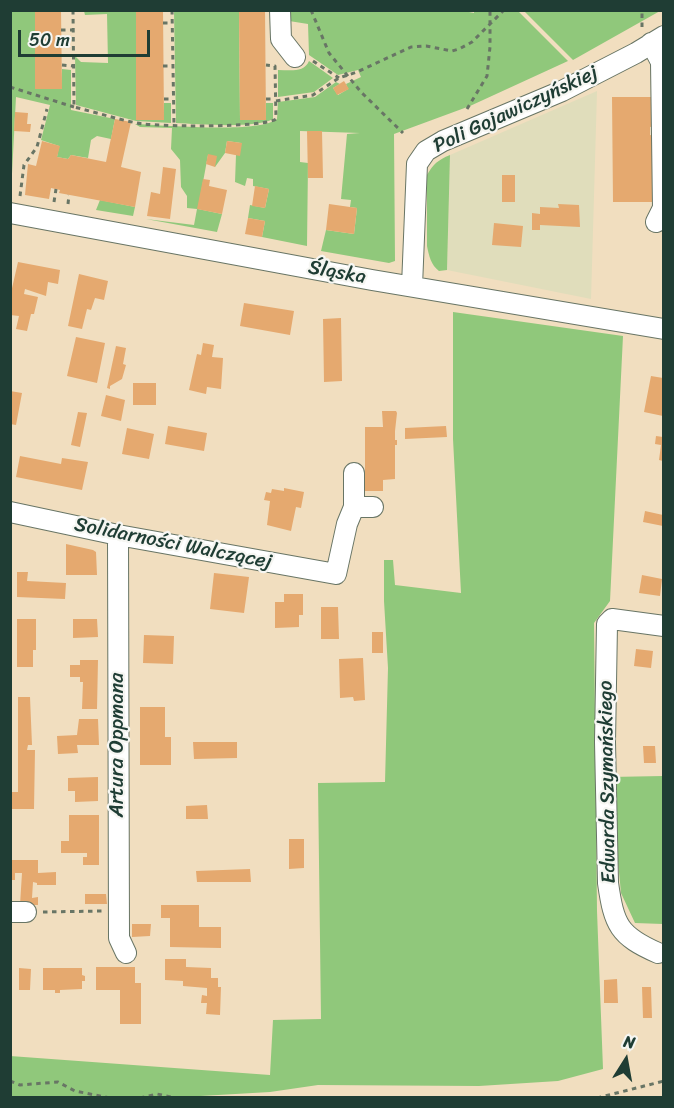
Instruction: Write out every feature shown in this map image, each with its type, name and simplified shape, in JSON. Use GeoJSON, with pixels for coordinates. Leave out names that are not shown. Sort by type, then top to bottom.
{"type":"FeatureCollection","features":[{"type":"Feature","properties":{"kind":"street"},"geometry":{"type":"LineString","coordinates":[[280,10],[281,39],[295,57]]}},
{"type":"Feature","properties":{"kind":"street"},"geometry":{"type":"LineString","coordinates":[[652,36],[661,62],[663,208],[656,222]]}},
{"type":"Feature","properties":{"kind":"street","name":"Poli Gojawiczyńskiej"},"geometry":{"type":"LineString","coordinates":[[412,286],[417,164],[426,151],[443,141],[562,91],[652,36]]}},
{"type":"Feature","properties":{"kind":"street","name":"Śląska"},"geometry":{"type":"LineString","coordinates":[[15,207],[412,286],[663,329]]}},
{"type":"Feature","properties":{"kind":"street","name":"Solidarności Walczącej"},"geometry":{"type":"LineString","coordinates":[[10,512],[118,535],[336,574],[347,524],[364,507],[354,473]]}},
{"type":"Feature","properties":{"kind":"street","name":"Artura Oppmana"},"geometry":{"type":"LineString","coordinates":[[118,535],[119,938],[126,953]]}},
{"type":"Feature","properties":{"kind":"street","name":"Edwarda Szymańskiego"},"geometry":{"type":"LineString","coordinates":[[658,953],[628,938],[619,926],[611,905],[608,883],[605,742],[607,624],[612,619],[663,626]]}},
{"type":"Feature","properties":{"kind":"path"},"geometry":{"type":"LineString","coordinates":[[73,10],[74,107]]}},
{"type":"Feature","properties":{"kind":"path"},"geometry":{"type":"LineString","coordinates":[[172,10],[174,125]]}},
{"type":"Feature","properties":{"kind":"path"},"geometry":{"type":"LineString","coordinates":[[311,10],[329,53],[361,92],[403,133]]}},
{"type":"Feature","properties":{"kind":"path"},"geometry":{"type":"LineString","coordinates":[[467,109],[487,76],[490,10]]}},
{"type":"Feature","properties":{"kind":"path"},"geometry":{"type":"LineString","coordinates":[[266,99],[313,95],[339,78],[411,47],[426,45],[452,51],[459,50],[472,42],[504,10]]}},
{"type":"Feature","properties":{"kind":"path"},"geometry":{"type":"LineString","coordinates":[[642,10],[652,36]]}},
{"type":"Feature","properties":{"kind":"path"},"geometry":{"type":"LineString","coordinates":[[163,23],[172,23]]}},
{"type":"Feature","properties":{"kind":"path"},"geometry":{"type":"LineString","coordinates":[[62,30],[73,30]]}},
{"type":"Feature","properties":{"kind":"path"},"geometry":{"type":"LineString","coordinates":[[295,57],[309,58],[339,78]]}},
{"type":"Feature","properties":{"kind":"path"},"geometry":{"type":"LineString","coordinates":[[62,65],[73,66]]}},
{"type":"Feature","properties":{"kind":"path"},"geometry":{"type":"LineString","coordinates":[[10,87],[136,123],[255,125],[276,119],[275,66],[266,65]]}},
{"type":"Feature","properties":{"kind":"path"},"geometry":{"type":"LineString","coordinates":[[164,66],[173,66]]}},
{"type":"Feature","properties":{"kind":"path"},"geometry":{"type":"LineString","coordinates":[[164,99],[173,99]]}},
{"type":"Feature","properties":{"kind":"path"},"geometry":{"type":"LineString","coordinates":[[15,207],[24,165],[37,147],[47,109]]}},
{"type":"Feature","properties":{"kind":"path"},"geometry":{"type":"LineString","coordinates":[[53,207],[56,189]]}},
{"type":"Feature","properties":{"kind":"path"},"geometry":{"type":"LineString","coordinates":[[67,209],[69,195]]}},
{"type":"Feature","properties":{"kind":"path"},"geometry":{"type":"LineString","coordinates":[[18,912],[119,911]]}},
{"type":"Feature","properties":{"kind":"path"},"geometry":{"type":"LineString","coordinates":[[10,1081],[20,1085],[58,1082],[75,1091],[110,1098]]}},
{"type":"Feature","properties":{"kind":"path"},"geometry":{"type":"LineString","coordinates":[[597,1098],[663,1081]]}},
{"type":"Feature","properties":{"kind":"path"},"geometry":{"type":"LineString","coordinates":[[140,1098],[157,1094],[176,1098]]}},
{"type":"Feature","properties":{"kind":"path"},"geometry":{"type":"LineString","coordinates":[[256,1098],[299,1098]]}},
{"type":"Feature","properties":{"kind":"shaded area"},"geometry":{"type":"Polygon","coordinates":[[[597,91],[591,299],[447,270],[450,155],[597,91]]]}},
{"type":"Feature","properties":{"kind":"green space"},"geometry":{"type":"Polygon","coordinates":[[[459,10],[474,13],[474,11],[518,11],[568,61],[470,106],[394,134],[395,261],[389,263],[321,251],[326,230],[354,234],[357,208],[350,207],[351,200],[341,199],[347,134],[360,133],[300,131],[300,162],[308,163],[307,246],[262,237],[265,221],[248,218],[250,205],[265,208],[269,189],[253,186],[253,179],[247,178],[245,186],[235,182],[236,155],[241,143],[227,141],[225,153],[215,167],[208,155],[198,209],[222,214],[217,232],[146,219],[194,225],[197,209],[187,208],[187,196],[181,187],[180,160],[171,149],[172,128],[140,127],[135,124],[231,127],[267,124],[277,119],[278,102],[315,97],[336,82],[340,84],[333,88],[338,95],[348,89],[346,84],[361,77],[358,70],[338,75],[309,55],[308,24],[289,21],[286,11],[459,10]]]}},
{"type":"Feature","properties":{"kind":"green space"},"geometry":{"type":"Polygon","coordinates":[[[11,11],[35,11],[35,89],[61,89],[62,69],[71,70],[71,110],[115,119],[111,139],[97,136],[91,140],[88,158],[71,155],[68,159],[57,157],[59,146],[41,140],[50,105],[16,97],[11,193],[11,11]]]}},
{"type":"Feature","properties":{"kind":"green space"},"geometry":{"type":"Polygon","coordinates":[[[84,11],[136,11],[136,120],[163,120],[164,103],[171,103],[171,123],[136,121],[76,105],[75,56],[81,62],[108,63],[107,14],[85,15],[84,11]]]}},
{"type":"Feature","properties":{"kind":"green space"},"geometry":{"type":"Polygon","coordinates":[[[174,11],[239,11],[240,120],[266,120],[266,103],[273,103],[273,119],[240,125],[176,123],[174,11]]]}},
{"type":"Feature","properties":{"kind":"green space"},"geometry":{"type":"Polygon","coordinates":[[[524,11],[660,11],[573,60],[524,11]]]}},
{"type":"Feature","properties":{"kind":"green space"},"geometry":{"type":"Polygon","coordinates":[[[309,61],[333,78],[314,92],[278,97],[278,70],[300,69],[309,61]]]}},
{"type":"Feature","properties":{"kind":"green space"},"geometry":{"type":"Polygon","coordinates":[[[450,155],[447,270],[439,271],[432,263],[427,246],[427,175],[436,163],[450,155]]]}},
{"type":"Feature","properties":{"kind":"green space"},"geometry":{"type":"Polygon","coordinates":[[[100,200],[135,207],[133,216],[96,210],[100,200]]]}},
{"type":"Feature","properties":{"kind":"green space"},"geometry":{"type":"Polygon","coordinates":[[[453,312],[623,336],[610,601],[594,623],[597,911],[603,1069],[558,1081],[479,1086],[318,1085],[270,1092],[166,1098],[11,1098],[10,1056],[270,1075],[273,1020],[321,1019],[318,783],[385,782],[388,668],[384,560],[393,560],[395,585],[461,593],[453,439],[453,312]]]}},
{"type":"Feature","properties":{"kind":"green space"},"geometry":{"type":"Polygon","coordinates":[[[663,776],[663,924],[635,923],[621,893],[610,777],[663,776]]]}},
{"type":"Feature","properties":{"kind":"building"},"geometry":{"type":"Polygon","coordinates":[[[35,10],[61,10],[62,89],[35,89],[35,10]]]}},
{"type":"Feature","properties":{"kind":"building"},"geometry":{"type":"Polygon","coordinates":[[[136,10],[163,10],[164,120],[136,120],[136,10]]]}},
{"type":"Feature","properties":{"kind":"building"},"geometry":{"type":"Polygon","coordinates":[[[239,10],[265,10],[266,120],[240,120],[239,10]]]}},
{"type":"Feature","properties":{"kind":"building"},"geometry":{"type":"Polygon","coordinates":[[[344,81],[349,89],[337,95],[333,88],[344,81]]]}},
{"type":"Feature","properties":{"kind":"building"},"geometry":{"type":"Polygon","coordinates":[[[612,97],[657,97],[656,126],[650,127],[650,135],[656,136],[657,202],[613,202],[612,97]]]}},
{"type":"Feature","properties":{"kind":"building"},"geometry":{"type":"Polygon","coordinates":[[[15,112],[28,113],[27,124],[31,124],[30,132],[14,131],[15,112]]]}},
{"type":"Feature","properties":{"kind":"building"},"geometry":{"type":"Polygon","coordinates":[[[115,119],[131,122],[121,167],[141,172],[135,207],[59,193],[60,190],[51,188],[49,199],[25,195],[28,164],[36,166],[42,141],[60,146],[57,157],[68,159],[71,155],[106,162],[115,119]]]}},
{"type":"Feature","properties":{"kind":"building"},"geometry":{"type":"Polygon","coordinates":[[[307,131],[322,131],[323,178],[308,178],[307,131]]]}},
{"type":"Feature","properties":{"kind":"building"},"geometry":{"type":"Polygon","coordinates":[[[227,141],[242,143],[240,156],[225,153],[227,141]]]}},
{"type":"Feature","properties":{"kind":"building"},"geometry":{"type":"Polygon","coordinates":[[[208,154],[217,156],[215,167],[206,164],[208,154]]]}},
{"type":"Feature","properties":{"kind":"building"},"geometry":{"type":"Polygon","coordinates":[[[163,167],[176,169],[170,219],[147,216],[151,192],[160,194],[163,167]]]}},
{"type":"Feature","properties":{"kind":"building"},"geometry":{"type":"Polygon","coordinates":[[[502,175],[515,175],[515,202],[502,202],[502,175]]]}},
{"type":"Feature","properties":{"kind":"building"},"geometry":{"type":"Polygon","coordinates":[[[203,179],[210,180],[209,186],[227,190],[222,214],[197,209],[203,179]]]}},
{"type":"Feature","properties":{"kind":"building"},"geometry":{"type":"Polygon","coordinates":[[[255,186],[269,189],[265,208],[252,206],[255,186]]]}},
{"type":"Feature","properties":{"kind":"building"},"geometry":{"type":"Polygon","coordinates":[[[329,204],[357,208],[354,234],[326,230],[329,204]]]}},
{"type":"Feature","properties":{"kind":"building"},"geometry":{"type":"Polygon","coordinates":[[[558,204],[579,205],[580,227],[540,225],[540,230],[532,230],[532,213],[540,214],[540,207],[559,208],[558,204]]]}},
{"type":"Feature","properties":{"kind":"building"},"geometry":{"type":"Polygon","coordinates":[[[248,218],[265,221],[262,237],[245,234],[248,218]]]}},
{"type":"Feature","properties":{"kind":"building"},"geometry":{"type":"Polygon","coordinates":[[[494,223],[523,226],[521,247],[492,245],[494,223]]]}},
{"type":"Feature","properties":{"kind":"building"},"geometry":{"type":"Polygon","coordinates":[[[18,262],[60,270],[58,284],[48,282],[46,296],[25,289],[24,294],[38,297],[27,331],[16,329],[19,316],[10,315],[10,297],[18,262]]]}},
{"type":"Feature","properties":{"kind":"building"},"geometry":{"type":"Polygon","coordinates":[[[79,274],[108,281],[104,300],[95,298],[91,310],[87,309],[82,329],[68,326],[79,274]]]}},
{"type":"Feature","properties":{"kind":"building"},"geometry":{"type":"Polygon","coordinates":[[[244,303],[294,311],[290,335],[240,326],[244,303]]]}},
{"type":"Feature","properties":{"kind":"building"},"geometry":{"type":"Polygon","coordinates":[[[341,318],[342,381],[324,382],[323,319],[341,318]]]}},
{"type":"Feature","properties":{"kind":"building"},"geometry":{"type":"Polygon","coordinates":[[[76,337],[105,343],[97,383],[67,376],[76,337]]]}},
{"type":"Feature","properties":{"kind":"building"},"geometry":{"type":"Polygon","coordinates":[[[203,343],[214,345],[212,357],[223,358],[221,389],[207,387],[206,394],[189,390],[197,354],[201,355],[203,343]]]}},
{"type":"Feature","properties":{"kind":"building"},"geometry":{"type":"Polygon","coordinates":[[[116,346],[126,348],[123,364],[126,365],[122,379],[110,386],[110,389],[107,388],[116,346]]]}},
{"type":"Feature","properties":{"kind":"building"},"geometry":{"type":"Polygon","coordinates":[[[651,376],[663,378],[663,416],[644,412],[651,376]]]}},
{"type":"Feature","properties":{"kind":"building"},"geometry":{"type":"Polygon","coordinates":[[[133,383],[156,383],[156,405],[133,405],[133,383]]]}},
{"type":"Feature","properties":{"kind":"building"},"geometry":{"type":"Polygon","coordinates":[[[10,391],[22,393],[16,425],[10,424],[10,391]]]}},
{"type":"Feature","properties":{"kind":"building"},"geometry":{"type":"Polygon","coordinates":[[[106,395],[125,400],[121,421],[101,416],[106,395]]]}},
{"type":"Feature","properties":{"kind":"building"},"geometry":{"type":"Polygon","coordinates":[[[382,411],[396,411],[397,413],[395,479],[383,480],[383,491],[360,491],[360,474],[365,474],[365,427],[383,427],[382,411]]]}},
{"type":"Feature","properties":{"kind":"building"},"geometry":{"type":"Polygon","coordinates":[[[78,412],[87,413],[80,447],[71,445],[78,412]]]}},
{"type":"Feature","properties":{"kind":"building"},"geometry":{"type":"Polygon","coordinates":[[[168,426],[207,433],[204,451],[165,444],[168,426]]]}},
{"type":"Feature","properties":{"kind":"building"},"geometry":{"type":"Polygon","coordinates":[[[446,426],[447,437],[405,439],[405,428],[446,426]]]}},
{"type":"Feature","properties":{"kind":"building"},"geometry":{"type":"Polygon","coordinates":[[[127,428],[154,434],[149,459],[122,454],[127,428]]]}},
{"type":"Feature","properties":{"kind":"building"},"geometry":{"type":"Polygon","coordinates":[[[656,436],[663,437],[663,461],[659,460],[661,445],[655,444],[656,436]]]}},
{"type":"Feature","properties":{"kind":"building"},"geometry":{"type":"Polygon","coordinates":[[[20,456],[61,464],[62,458],[88,462],[82,490],[16,477],[20,456]]]}},
{"type":"Feature","properties":{"kind":"building"},"geometry":{"type":"Polygon","coordinates":[[[284,488],[304,492],[301,508],[296,507],[291,531],[267,525],[270,501],[264,500],[266,492],[271,493],[272,489],[284,491],[284,488]]]}},
{"type":"Feature","properties":{"kind":"building"},"geometry":{"type":"Polygon","coordinates":[[[645,511],[663,515],[663,526],[643,522],[645,511]]]}},
{"type":"Feature","properties":{"kind":"building"},"geometry":{"type":"Polygon","coordinates":[[[66,544],[96,552],[97,575],[66,575],[66,544]]]}},
{"type":"Feature","properties":{"kind":"building"},"geometry":{"type":"Polygon","coordinates":[[[17,572],[28,572],[27,581],[66,583],[65,599],[17,597],[17,572]]]}},
{"type":"Feature","properties":{"kind":"building"},"geometry":{"type":"Polygon","coordinates":[[[214,573],[249,577],[244,613],[210,609],[214,573]]]}},
{"type":"Feature","properties":{"kind":"building"},"geometry":{"type":"Polygon","coordinates":[[[642,575],[662,579],[660,596],[639,593],[642,575]]]}},
{"type":"Feature","properties":{"kind":"building"},"geometry":{"type":"Polygon","coordinates":[[[284,594],[303,594],[303,615],[299,615],[299,627],[275,628],[275,602],[284,602],[284,594]]]}},
{"type":"Feature","properties":{"kind":"building"},"geometry":{"type":"Polygon","coordinates":[[[321,607],[338,607],[339,639],[321,639],[321,607]]]}},
{"type":"Feature","properties":{"kind":"building"},"geometry":{"type":"Polygon","coordinates":[[[17,619],[36,619],[36,650],[33,650],[33,667],[17,667],[17,619]]]}},
{"type":"Feature","properties":{"kind":"building"},"geometry":{"type":"Polygon","coordinates":[[[73,619],[97,619],[98,637],[73,638],[73,619]]]}},
{"type":"Feature","properties":{"kind":"building"},"geometry":{"type":"Polygon","coordinates":[[[372,632],[383,632],[383,653],[372,653],[372,632]]]}},
{"type":"Feature","properties":{"kind":"building"},"geometry":{"type":"Polygon","coordinates":[[[144,635],[174,636],[173,664],[143,663],[144,635]]]}},
{"type":"Feature","properties":{"kind":"building"},"geometry":{"type":"Polygon","coordinates":[[[636,649],[653,651],[651,668],[634,666],[636,649]]]}},
{"type":"Feature","properties":{"kind":"building"},"geometry":{"type":"Polygon","coordinates":[[[363,658],[365,700],[354,701],[353,697],[340,698],[339,659],[363,658]]]}},
{"type":"Feature","properties":{"kind":"building"},"geometry":{"type":"Polygon","coordinates":[[[80,660],[98,660],[97,709],[82,709],[83,682],[80,682],[80,677],[70,677],[70,665],[80,665],[80,660]]]}},
{"type":"Feature","properties":{"kind":"building"},"geometry":{"type":"Polygon","coordinates":[[[18,697],[30,697],[32,745],[28,745],[27,750],[35,750],[34,809],[10,809],[10,792],[18,792],[18,697]]]}},
{"type":"Feature","properties":{"kind":"building"},"geometry":{"type":"Polygon","coordinates":[[[140,707],[165,707],[165,737],[171,737],[171,765],[140,765],[140,707]]]}},
{"type":"Feature","properties":{"kind":"building"},"geometry":{"type":"Polygon","coordinates":[[[79,719],[98,719],[99,745],[77,745],[78,753],[58,754],[57,736],[77,735],[79,719]]]}},
{"type":"Feature","properties":{"kind":"building"},"geometry":{"type":"Polygon","coordinates":[[[193,742],[237,742],[237,758],[194,759],[193,742]]]}},
{"type":"Feature","properties":{"kind":"building"},"geometry":{"type":"Polygon","coordinates":[[[643,746],[655,746],[656,763],[644,763],[643,746]]]}},
{"type":"Feature","properties":{"kind":"building"},"geometry":{"type":"Polygon","coordinates":[[[98,777],[98,801],[75,802],[75,791],[68,791],[68,778],[98,777]]]}},
{"type":"Feature","properties":{"kind":"building"},"geometry":{"type":"Polygon","coordinates":[[[207,805],[208,819],[186,819],[186,806],[207,805]]]}},
{"type":"Feature","properties":{"kind":"building"},"geometry":{"type":"Polygon","coordinates":[[[69,815],[99,815],[99,865],[83,865],[83,857],[87,857],[87,853],[61,853],[61,841],[69,841],[69,815]]]}},
{"type":"Feature","properties":{"kind":"building"},"geometry":{"type":"Polygon","coordinates":[[[289,839],[304,839],[304,868],[289,869],[289,839]]]}},
{"type":"Feature","properties":{"kind":"building"},"geometry":{"type":"Polygon","coordinates":[[[10,860],[38,860],[38,873],[56,872],[56,885],[37,885],[33,882],[32,898],[38,897],[38,905],[20,905],[22,873],[15,873],[15,880],[10,880],[10,860]]]}},
{"type":"Feature","properties":{"kind":"building"},"geometry":{"type":"Polygon","coordinates":[[[250,869],[251,882],[197,882],[196,871],[250,869]]]}},
{"type":"Feature","properties":{"kind":"building"},"geometry":{"type":"Polygon","coordinates":[[[85,894],[106,894],[107,904],[85,904],[85,894]]]}},
{"type":"Feature","properties":{"kind":"building"},"geometry":{"type":"Polygon","coordinates":[[[161,905],[199,905],[199,927],[221,927],[221,948],[170,947],[170,918],[161,918],[161,905]]]}},
{"type":"Feature","properties":{"kind":"building"},"geometry":{"type":"Polygon","coordinates":[[[132,924],[151,924],[150,936],[132,937],[132,924]]]}},
{"type":"Feature","properties":{"kind":"building"},"geometry":{"type":"Polygon","coordinates":[[[165,959],[186,959],[186,967],[211,968],[211,978],[218,978],[218,987],[221,987],[220,1015],[206,1014],[207,1003],[201,1003],[202,995],[207,996],[207,988],[183,986],[183,981],[165,980],[165,959]]]}},
{"type":"Feature","properties":{"kind":"building"},"geometry":{"type":"Polygon","coordinates":[[[96,967],[135,967],[135,983],[141,983],[141,1024],[120,1024],[120,990],[96,990],[96,967]]]}},
{"type":"Feature","properties":{"kind":"building"},"geometry":{"type":"Polygon","coordinates":[[[19,968],[31,969],[30,990],[19,990],[19,968]]]}},
{"type":"Feature","properties":{"kind":"building"},"geometry":{"type":"Polygon","coordinates":[[[43,968],[82,968],[85,981],[82,981],[82,989],[60,990],[60,993],[55,993],[55,990],[43,990],[43,968]]]}},
{"type":"Feature","properties":{"kind":"building"},"geometry":{"type":"Polygon","coordinates":[[[617,979],[618,1003],[604,1003],[604,980],[617,979]]]}},
{"type":"Feature","properties":{"kind":"building"},"geometry":{"type":"Polygon","coordinates":[[[642,987],[651,987],[652,1018],[643,1018],[642,987]]]}}]}
